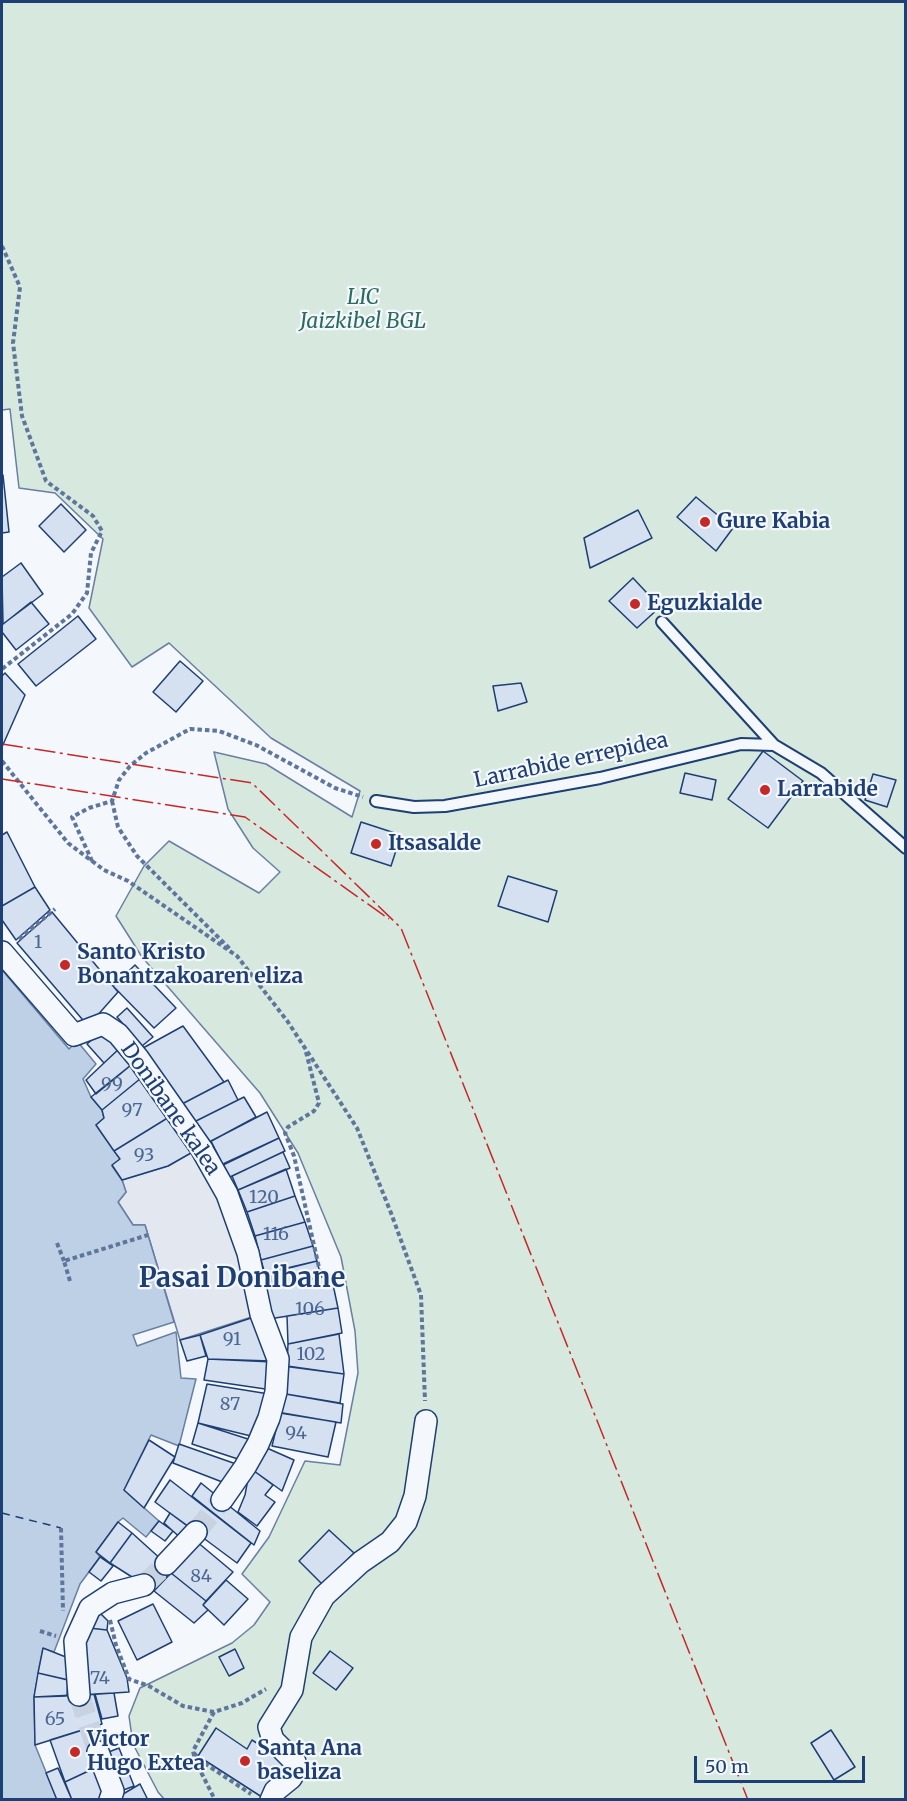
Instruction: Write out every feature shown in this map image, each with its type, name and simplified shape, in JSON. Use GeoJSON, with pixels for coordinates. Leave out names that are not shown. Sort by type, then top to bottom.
{"type":"FeatureCollection","features":[{"type":"Feature","properties":{"kind":"street","name":"Donibane kalea"},"geometry":{"type":"LineString","coordinates":[[2,953],[74,1035],[103,1024],[118,1034],[138,1058],[201,1148],[227,1194],[248,1253],[261,1314],[278,1359],[276,1392],[269,1418],[245,1467],[222,1500]]}},
{"type":"Feature","properties":{"kind":"street"},"geometry":{"type":"LineString","coordinates":[[271,1800],[275,1791],[291,1778],[295,1771],[295,1762],[273,1740],[269,1728],[292,1690],[301,1637],[324,1596],[361,1562],[390,1542],[405,1522],[415,1496],[426,1421]]}},
{"type":"Feature","properties":{"kind":"street"},"geometry":{"type":"LineString","coordinates":[[166,1564],[196,1532]]}},
{"type":"Feature","properties":{"kind":"street"},"geometry":{"type":"LineString","coordinates":[[80,1695],[75,1641],[90,1608],[113,1593],[144,1585]]}},
{"type":"Feature","properties":{"kind":"street"},"geometry":{"type":"LineString","coordinates":[[98,1752],[113,1791],[110,1800]]}},
{"type":"Feature","properties":{"kind":"lane","name":"Larrabide errepidea"},"geometry":{"type":"LineString","coordinates":[[662,622],[774,745],[821,773],[906,848]]}},
{"type":"Feature","properties":{"kind":"lane","name":"Larrabide errepidea"},"geometry":{"type":"LineString","coordinates":[[376,801],[414,807],[445,806],[600,778],[741,744],[774,745]]}},
{"type":"Feature","properties":{"kind":"path"},"geometry":{"type":"LineString","coordinates":[[2,246],[20,286],[13,343],[22,416],[46,481],[93,516],[102,531],[91,553],[87,593],[72,614],[2,669]]}},
{"type":"Feature","properties":{"kind":"path"},"geometry":{"type":"LineString","coordinates":[[376,801],[335,788],[256,745],[219,731],[190,729],[146,753],[130,766],[119,780],[112,801],[118,827],[137,856],[237,956],[288,1022],[357,1128],[421,1295],[426,1421]]}},
{"type":"Feature","properties":{"kind":"path"},"geometry":{"type":"LineString","coordinates":[[2,761],[68,843],[104,870],[128,881],[237,956]]}},
{"type":"Feature","properties":{"kind":"path"},"geometry":{"type":"LineString","coordinates":[[92,861],[72,817],[89,808],[112,801]]}},
{"type":"Feature","properties":{"kind":"path"},"geometry":{"type":"LineString","coordinates":[[2,953],[55,909]]}},
{"type":"Feature","properties":{"kind":"path"},"geometry":{"type":"LineString","coordinates":[[305,1049],[319,1103],[314,1111],[288,1127],[285,1133],[294,1156],[320,1272]]}},
{"type":"Feature","properties":{"kind":"path"},"geometry":{"type":"LineString","coordinates":[[63,1261],[148,1236]]}},
{"type":"Feature","properties":{"kind":"path"},"geometry":{"type":"LineString","coordinates":[[57,1243],[70,1281]]}},
{"type":"Feature","properties":{"kind":"path"},"geometry":{"type":"LineString","coordinates":[[61,1528],[63,1616]]}},
{"type":"Feature","properties":{"kind":"path"},"geometry":{"type":"LineString","coordinates":[[113,1593],[116,1601],[102,1607],[110,1620],[116,1645],[129,1679],[149,1686],[183,1706],[214,1712],[243,1703],[272,1683]]}},
{"type":"Feature","properties":{"kind":"path"},"geometry":{"type":"LineString","coordinates":[[40,1631],[60,1638]]}},
{"type":"Feature","properties":{"kind":"path"},"geometry":{"type":"LineString","coordinates":[[214,1712],[193,1751],[195,1760],[215,1800]]}},
{"type":"Feature","properties":{"kind":"path"},"geometry":{"type":"LineString","coordinates":[[193,1751],[201,1761],[259,1799]]}},
{"type":"Feature","properties":{"kind":"green space","name":"LIC Jaizkibel BGL"},"geometry":{"type":"Polygon","coordinates":[[[2,2],[905,2],[905,1799],[165,1800],[158,1792],[133,1744],[129,1716],[140,1688],[232,1643],[254,1625],[270,1602],[242,1574],[269,1537],[305,1461],[340,1465],[358,1373],[355,1331],[341,1257],[298,1153],[260,1093],[142,957],[116,916],[144,866],[169,841],[259,893],[280,872],[253,848],[228,809],[214,752],[266,764],[352,817],[360,791],[271,738],[169,643],[132,667],[89,608],[103,539],[55,493],[19,488],[10,409],[2,410],[2,2]]]}},
{"type":"Feature","properties":{"kind":"shaded area"},"geometry":{"type":"Polygon","coordinates":[[[199,1148],[261,1314],[180,1340],[145,1225],[133,1225],[118,1202],[126,1192],[122,1180],[168,1166],[199,1148]]]}},
{"type":"Feature","properties":{"kind":"water"},"geometry":{"type":"Polygon","coordinates":[[[2,970],[69,1049],[77,1041],[96,1064],[83,1079],[91,1097],[102,1110],[104,1118],[96,1125],[120,1159],[112,1166],[122,1180],[126,1192],[118,1202],[133,1225],[145,1225],[174,1322],[133,1335],[137,1346],[176,1332],[181,1378],[196,1379],[179,1446],[151,1435],[124,1490],[159,1521],[146,1537],[123,1518],[118,1522],[96,1552],[100,1557],[80,1584],[54,1652],[43,1649],[34,1697],[35,1745],[57,1799],[2,1799],[2,970]]]}},
{"type":"Feature","properties":{"kind":"building"},"geometry":{"type":"Polygon","coordinates":[[[2,476],[9,532],[2,533],[2,476]]]}},
{"type":"Feature","properties":{"kind":"building","name":"Gure Kabia"},"geometry":{"type":"Polygon","coordinates":[[[696,497],[733,528],[716,551],[677,517],[696,497]]]}},
{"type":"Feature","properties":{"kind":"building"},"geometry":{"type":"Polygon","coordinates":[[[61,504],[86,530],[64,552],[39,526],[61,504]]]}},
{"type":"Feature","properties":{"kind":"building"},"geometry":{"type":"Polygon","coordinates":[[[638,510],[652,538],[590,568],[584,538],[638,510]]]}},
{"type":"Feature","properties":{"kind":"building"},"geometry":{"type":"Polygon","coordinates":[[[21,563],[43,594],[3,624],[2,577],[21,563]]]}},
{"type":"Feature","properties":{"kind":"building","name":"Eguzkialde"},"geometry":{"type":"Polygon","coordinates":[[[633,578],[660,607],[637,628],[609,601],[633,578]]]}},
{"type":"Feature","properties":{"kind":"building"},"geometry":{"type":"Polygon","coordinates":[[[31,602],[49,624],[16,650],[2,632],[2,625],[31,602]]]}},
{"type":"Feature","properties":{"kind":"building"},"geometry":{"type":"Polygon","coordinates":[[[78,616],[96,639],[36,686],[18,664],[78,616]]]}},
{"type":"Feature","properties":{"kind":"building"},"geometry":{"type":"Polygon","coordinates":[[[180,661],[203,681],[176,712],[153,692],[180,661]]]}},
{"type":"Feature","properties":{"kind":"building"},"geometry":{"type":"Polygon","coordinates":[[[5,673],[25,695],[2,747],[2,676],[5,673]]]}},
{"type":"Feature","properties":{"kind":"building"},"geometry":{"type":"Polygon","coordinates":[[[521,683],[527,702],[498,711],[493,686],[521,683]]]}},
{"type":"Feature","properties":{"kind":"building","name":"Larrabide"},"geometry":{"type":"Polygon","coordinates":[[[763,751],[803,781],[768,828],[728,799],[763,751]]]}},
{"type":"Feature","properties":{"kind":"building"},"geometry":{"type":"Polygon","coordinates":[[[685,773],[716,780],[712,800],[680,793],[685,773]]]}},
{"type":"Feature","properties":{"kind":"building"},"geometry":{"type":"Polygon","coordinates":[[[873,774],[896,780],[887,807],[865,800],[873,774]]]}},
{"type":"Feature","properties":{"kind":"building","name":"Itsasalde"},"geometry":{"type":"Polygon","coordinates":[[[361,822],[401,835],[391,866],[351,853],[361,822]]]}},
{"type":"Feature","properties":{"kind":"building"},"geometry":{"type":"Polygon","coordinates":[[[7,832],[35,887],[2,906],[2,835],[7,832]]]}},
{"type":"Feature","properties":{"kind":"building"},"geometry":{"type":"Polygon","coordinates":[[[508,876],[557,891],[548,922],[498,906],[508,876]]]}},
{"type":"Feature","properties":{"kind":"building"},"geometry":{"type":"Polygon","coordinates":[[[35,887],[50,910],[16,940],[2,920],[2,906],[35,887]]]}},
{"type":"Feature","properties":{"kind":"building","name":"Santo Kristo Bonantzakoaren eliza"},"geometry":{"type":"Polygon","coordinates":[[[52,912],[118,992],[88,1026],[17,943],[52,912]]]}},
{"type":"Feature","properties":{"kind":"building"},"geometry":{"type":"Polygon","coordinates":[[[135,965],[176,1008],[154,1028],[113,986],[135,965]]]}},
{"type":"Feature","properties":{"kind":"building"},"geometry":{"type":"Polygon","coordinates":[[[127,1008],[153,1037],[142,1046],[117,1017],[127,1008]]]}},
{"type":"Feature","properties":{"kind":"building"},"geometry":{"type":"Polygon","coordinates":[[[183,1026],[224,1082],[182,1104],[143,1048],[183,1026]]]}},
{"type":"Feature","properties":{"kind":"building"},"geometry":{"type":"Polygon","coordinates":[[[104,1029],[122,1046],[104,1063],[87,1044],[104,1029]]]}},
{"type":"Feature","properties":{"kind":"building"},"geometry":{"type":"Polygon","coordinates":[[[122,1046],[136,1061],[96,1094],[86,1080],[122,1046]]]}},
{"type":"Feature","properties":{"kind":"building"},"geometry":{"type":"Polygon","coordinates":[[[136,1061],[146,1074],[102,1110],[91,1097],[136,1061]]]}},
{"type":"Feature","properties":{"kind":"building"},"geometry":{"type":"Polygon","coordinates":[[[146,1074],[174,1114],[114,1151],[96,1125],[104,1118],[102,1110],[146,1074]]]}},
{"type":"Feature","properties":{"kind":"building"},"geometry":{"type":"Polygon","coordinates":[[[228,1080],[238,1100],[192,1123],[182,1104],[228,1080]]]}},
{"type":"Feature","properties":{"kind":"building"},"geometry":{"type":"Polygon","coordinates":[[[244,1097],[256,1117],[204,1145],[192,1123],[244,1097]]]}},
{"type":"Feature","properties":{"kind":"building"},"geometry":{"type":"Polygon","coordinates":[[[267,1112],[279,1138],[223,1165],[211,1141],[267,1112]]]}},
{"type":"Feature","properties":{"kind":"building"},"geometry":{"type":"Polygon","coordinates":[[[174,1114],[198,1149],[168,1166],[122,1180],[112,1165],[120,1159],[114,1151],[174,1114]]]}},
{"type":"Feature","properties":{"kind":"building"},"geometry":{"type":"Polygon","coordinates":[[[279,1138],[285,1151],[230,1177],[223,1164],[279,1138]]]}},
{"type":"Feature","properties":{"kind":"building"},"geometry":{"type":"Polygon","coordinates":[[[283,1152],[290,1168],[238,1190],[232,1176],[283,1152]]]}},
{"type":"Feature","properties":{"kind":"building"},"geometry":{"type":"Polygon","coordinates":[[[286,1169],[295,1196],[247,1212],[238,1190],[286,1169]]]}},
{"type":"Feature","properties":{"kind":"building"},"geometry":{"type":"Polygon","coordinates":[[[295,1196],[305,1222],[255,1236],[247,1212],[295,1196]]]}},
{"type":"Feature","properties":{"kind":"building"},"geometry":{"type":"Polygon","coordinates":[[[305,1222],[313,1246],[261,1260],[255,1236],[305,1222]]]}},
{"type":"Feature","properties":{"kind":"building"},"geometry":{"type":"Polygon","coordinates":[[[313,1246],[317,1261],[265,1274],[261,1260],[313,1246]]]}},
{"type":"Feature","properties":{"kind":"building"},"geometry":{"type":"Polygon","coordinates":[[[317,1261],[321,1277],[273,1287],[270,1272],[317,1261]]]}},
{"type":"Feature","properties":{"kind":"building"},"geometry":{"type":"Polygon","coordinates":[[[331,1275],[338,1308],[269,1319],[264,1289],[331,1275]]]}},
{"type":"Feature","properties":{"kind":"building"},"geometry":{"type":"Polygon","coordinates":[[[338,1308],[342,1333],[288,1344],[287,1316],[338,1308]]]}},
{"type":"Feature","properties":{"kind":"building"},"geometry":{"type":"Polygon","coordinates":[[[260,1315],[271,1361],[208,1359],[200,1335],[260,1315]]]}},
{"type":"Feature","properties":{"kind":"building"},"geometry":{"type":"Polygon","coordinates":[[[339,1334],[344,1374],[287,1366],[288,1344],[339,1334]]]}},
{"type":"Feature","properties":{"kind":"building"},"geometry":{"type":"Polygon","coordinates":[[[200,1335],[206,1356],[187,1361],[180,1340],[200,1335]]]}},
{"type":"Feature","properties":{"kind":"building"},"geometry":{"type":"Polygon","coordinates":[[[208,1359],[273,1362],[272,1390],[204,1380],[208,1359]]]}},
{"type":"Feature","properties":{"kind":"building"},"geometry":{"type":"Polygon","coordinates":[[[283,1366],[344,1374],[340,1403],[280,1393],[283,1366]]]}},
{"type":"Feature","properties":{"kind":"building"},"geometry":{"type":"Polygon","coordinates":[[[207,1384],[269,1394],[259,1438],[198,1423],[207,1384]]]}},
{"type":"Feature","properties":{"kind":"building"},"geometry":{"type":"Polygon","coordinates":[[[280,1393],[343,1404],[341,1423],[277,1412],[280,1393]]]}},
{"type":"Feature","properties":{"kind":"building"},"geometry":{"type":"Polygon","coordinates":[[[280,1413],[336,1422],[328,1457],[272,1446],[280,1413]]]}},
{"type":"Feature","properties":{"kind":"building"},"geometry":{"type":"Polygon","coordinates":[[[198,1423],[251,1440],[244,1461],[192,1444],[198,1423]]]}},
{"type":"Feature","properties":{"kind":"building"},"geometry":{"type":"Polygon","coordinates":[[[149,1440],[175,1457],[144,1508],[124,1490],[149,1440]]]}},
{"type":"Feature","properties":{"kind":"building"},"geometry":{"type":"Polygon","coordinates":[[[179,1444],[239,1465],[230,1485],[173,1463],[179,1444]]]}},
{"type":"Feature","properties":{"kind":"building"},"geometry":{"type":"Polygon","coordinates":[[[260,1445],[294,1460],[282,1491],[250,1468],[260,1445]]]}},
{"type":"Feature","properties":{"kind":"building"},"geometry":{"type":"Polygon","coordinates":[[[250,1468],[273,1485],[265,1495],[275,1502],[257,1526],[238,1512],[245,1495],[250,1468]]]}},
{"type":"Feature","properties":{"kind":"building"},"geometry":{"type":"Polygon","coordinates":[[[170,1480],[251,1543],[237,1563],[155,1502],[170,1480]]]}},
{"type":"Feature","properties":{"kind":"building"},"geometry":{"type":"Polygon","coordinates":[[[201,1483],[260,1531],[254,1545],[192,1496],[201,1483]]]}},
{"type":"Feature","properties":{"kind":"building"},"geometry":{"type":"Polygon","coordinates":[[[170,1513],[192,1529],[184,1541],[164,1523],[170,1513]]]}},
{"type":"Feature","properties":{"kind":"building"},"geometry":{"type":"Polygon","coordinates":[[[159,1521],[173,1531],[165,1541],[151,1531],[159,1521]]]}},
{"type":"Feature","properties":{"kind":"building"},"geometry":{"type":"Polygon","coordinates":[[[118,1522],[132,1533],[110,1563],[96,1552],[118,1522]]]}},
{"type":"Feature","properties":{"kind":"building"},"geometry":{"type":"Polygon","coordinates":[[[329,1530],[354,1553],[323,1585],[299,1561],[329,1530]]]}},
{"type":"Feature","properties":{"kind":"building"},"geometry":{"type":"Polygon","coordinates":[[[132,1533],[173,1570],[154,1591],[110,1563],[132,1533]]]}},
{"type":"Feature","properties":{"kind":"building"},"geometry":{"type":"Polygon","coordinates":[[[196,1541],[233,1572],[206,1601],[171,1573],[196,1541]]]}},
{"type":"Feature","properties":{"kind":"building"},"geometry":{"type":"Polygon","coordinates":[[[100,1557],[113,1566],[101,1581],[89,1572],[100,1557]]]}},
{"type":"Feature","properties":{"kind":"building"},"geometry":{"type":"Polygon","coordinates":[[[171,1573],[206,1601],[203,1605],[208,1610],[194,1623],[154,1591],[171,1573]]]}},
{"type":"Feature","properties":{"kind":"building"},"geometry":{"type":"Polygon","coordinates":[[[226,1580],[248,1599],[224,1625],[203,1605],[226,1580]]]}},
{"type":"Feature","properties":{"kind":"building"},"geometry":{"type":"Polygon","coordinates":[[[153,1604],[172,1642],[137,1660],[118,1621],[153,1604]]]}},
{"type":"Feature","properties":{"kind":"building"},"geometry":{"type":"Polygon","coordinates":[[[97,1610],[108,1621],[107,1630],[89,1628],[97,1610]]]}},
{"type":"Feature","properties":{"kind":"building"},"geometry":{"type":"Polygon","coordinates":[[[89,1628],[107,1630],[127,1678],[129,1692],[84,1695],[80,1662],[89,1628]]]}},
{"type":"Feature","properties":{"kind":"building"},"geometry":{"type":"Polygon","coordinates":[[[43,1648],[76,1661],[73,1681],[38,1673],[43,1648]]]}},
{"type":"Feature","properties":{"kind":"building"},"geometry":{"type":"Polygon","coordinates":[[[235,1649],[244,1668],[229,1676],[219,1657],[235,1649]]]}},
{"type":"Feature","properties":{"kind":"building"},"geometry":{"type":"Polygon","coordinates":[[[330,1651],[353,1668],[336,1690],[313,1673],[330,1651]]]}},
{"type":"Feature","properties":{"kind":"building"},"geometry":{"type":"Polygon","coordinates":[[[38,1673],[68,1680],[67,1696],[34,1697],[38,1673]]]}},
{"type":"Feature","properties":{"kind":"building"},"geometry":{"type":"Polygon","coordinates":[[[114,1693],[118,1716],[102,1719],[95,1694],[114,1693]]]}},
{"type":"Feature","properties":{"kind":"building"},"geometry":{"type":"Polygon","coordinates":[[[94,1694],[102,1724],[35,1745],[34,1697],[94,1694]]]}},
{"type":"Feature","properties":{"kind":"building","name":"Victor Hugo Extea"},"geometry":{"type":"Polygon","coordinates":[[[95,1726],[102,1749],[95,1768],[65,1782],[50,1740],[95,1726]]]}},
{"type":"Feature","properties":{"kind":"building","name":"Santa Ana baseliza"},"geometry":{"type":"Polygon","coordinates":[[[216,1728],[247,1749],[252,1740],[292,1766],[265,1799],[198,1756],[216,1728]]]}},
{"type":"Feature","properties":{"kind":"building"},"geometry":{"type":"Polygon","coordinates":[[[831,1730],[855,1767],[834,1780],[811,1743],[831,1730]]]}},
{"type":"Feature","properties":{"kind":"building"},"geometry":{"type":"Polygon","coordinates":[[[119,1748],[134,1786],[121,1791],[106,1753],[119,1748]]]}},
{"type":"Feature","properties":{"kind":"building"},"geometry":{"type":"Polygon","coordinates":[[[99,1766],[108,1800],[72,1800],[65,1782],[99,1766]]]}},
{"type":"Feature","properties":{"kind":"building"},"geometry":{"type":"Polygon","coordinates":[[[58,1768],[72,1800],[57,1800],[46,1773],[58,1768]]]}},
{"type":"Feature","properties":{"kind":"building"},"geometry":{"type":"Polygon","coordinates":[[[140,1784],[148,1800],[113,1800],[140,1784]]]}},
{"type":"Feature","properties":{"kind":"ferry route"},"geometry":{"type":"LineString","coordinates":[[2,1513],[61,1528]]}},
{"type":"Feature","properties":{"kind":"tunnel"},"geometry":{"type":"LineString","coordinates":[[196,1532],[222,1500]]}},
{"type":"Feature","properties":{"kind":"tunnel"},"geometry":{"type":"LineString","coordinates":[[144,1585],[166,1564]]}},
{"type":"Feature","properties":{"kind":"tunnel"},"geometry":{"type":"LineString","coordinates":[[79,1695],[98,1752]]}},
{"type":"Feature","properties":{"kind":"power"},"geometry":{"type":"LineString","coordinates":[[2,744],[252,783],[401,928],[748,1800]]}},
{"type":"Feature","properties":{"kind":"power"},"geometry":{"type":"LineString","coordinates":[[2,779],[245,817],[389,919]]}},
{"type":"Feature","properties":{"kind":"place","name":"Gure Kabia"},"geometry":{"type":"Point","coordinates":[705,522]}},
{"type":"Feature","properties":{"kind":"place","name":"Eguzkialde"},"geometry":{"type":"Point","coordinates":[635,604]}},
{"type":"Feature","properties":{"kind":"place","name":"Larrabide"},"geometry":{"type":"Point","coordinates":[765,790]}},
{"type":"Feature","properties":{"kind":"place","name":"Itsasalde"},"geometry":{"type":"Point","coordinates":[376,844]}},
{"type":"Feature","properties":{"kind":"place","name":"Santo Kristo Bonantzakoaren eliza"},"geometry":{"type":"Point","coordinates":[65,965]}},
{"type":"Feature","properties":{"kind":"place","name":"Victor Hugo Extea"},"geometry":{"type":"Point","coordinates":[75,1752]}},
{"type":"Feature","properties":{"kind":"place","name":"Santa Ana baseliza"},"geometry":{"type":"Point","coordinates":[245,1761]}},
{"type":"Feature","properties":{"kind":"district","name":"Pasai Donibane"},"geometry":{"type":"Point","coordinates":[242,1279]}}]}
